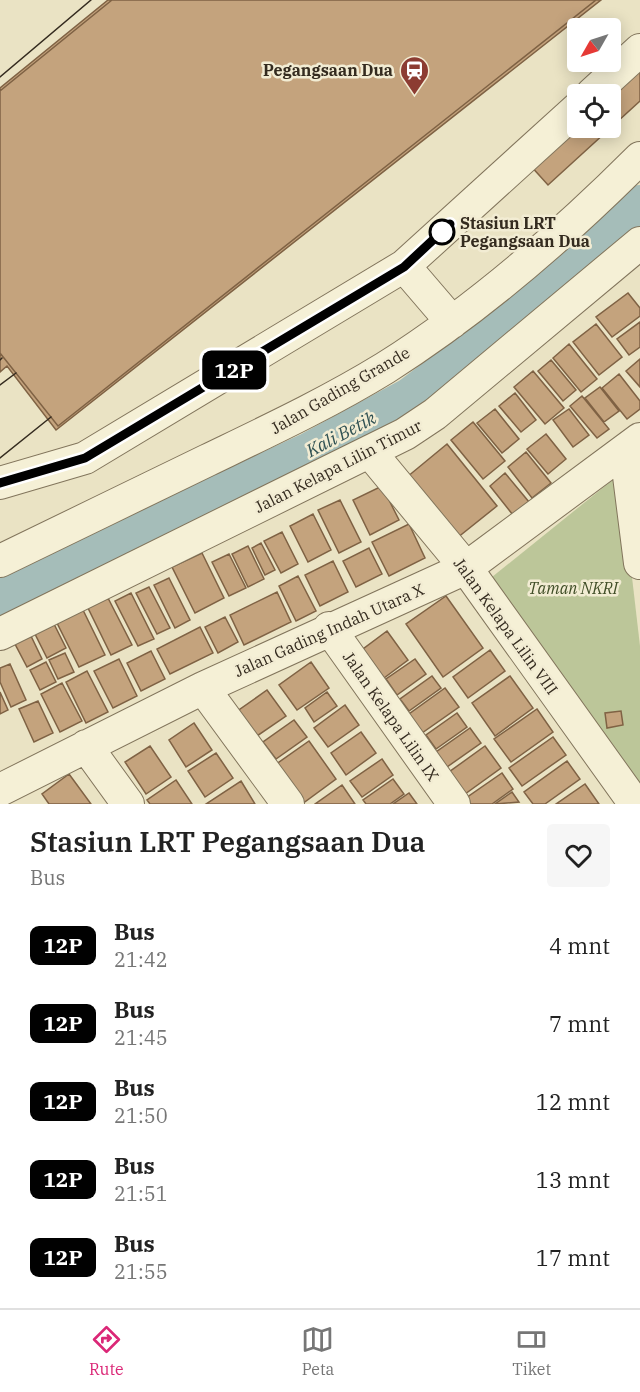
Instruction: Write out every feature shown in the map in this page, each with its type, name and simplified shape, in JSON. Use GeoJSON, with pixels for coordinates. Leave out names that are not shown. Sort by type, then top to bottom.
{"type":"FeatureCollection","features":[{"type":"Feature","properties":{"kind":"street"},"geometry":{"type":"LineString","coordinates":[[603,84],[640,50]]}},
{"type":"Feature","properties":{"kind":"street"},"geometry":{"type":"LineString","coordinates":[[0,483],[85,458],[404,267],[567,118]]}},
{"type":"Feature","properties":{"kind":"street","name":"Jalan Gading Grande"},"geometry":{"type":"LineString","coordinates":[[0,561],[304,414],[385,368],[452,322],[569,225],[640,158]]}},
{"type":"Feature","properties":{"kind":"street","name":"Jalan Kelapa Lilin Timur"},"geometry":{"type":"LineString","coordinates":[[0,634],[370,452],[435,414],[640,243]]}},
{"type":"Feature","properties":{"kind":"street"},"geometry":{"type":"LineString","coordinates":[[404,267],[452,322]]}},
{"type":"Feature","properties":{"kind":"street"},"geometry":{"type":"LineString","coordinates":[[633,446],[640,563]]}},
{"type":"Feature","properties":{"kind":"street","name":"Jalan Gading Indah Utara X"},"geometry":{"type":"LineString","coordinates":[[0,790],[203,688],[329,628],[466,568],[633,446]]}},
{"type":"Feature","properties":{"kind":"street","name":"Jalan Kelapa Lilin VIII"},"geometry":{"type":"LineString","coordinates":[[370,452],[466,568],[635,804]]}},
{"type":"Feature","properties":{"kind":"street","name":"Jalan Kelapa Lilin IX"},"geometry":{"type":"LineString","coordinates":[[329,628],[454,804]]}},
{"type":"Feature","properties":{"kind":"street"},"geometry":{"type":"LineString","coordinates":[[203,688],[288,804]]}},
{"type":"Feature","properties":{"kind":"street"},"geometry":{"type":"LineString","coordinates":[[86,746],[128,804]]}},
{"type":"Feature","properties":{"kind":"green space","name":"Taman NKRI"},"geometry":{"type":"Polygon","coordinates":[[[620,474],[640,646],[640,794],[492,577],[620,474]]]}},
{"type":"Feature","properties":{"kind":"building"},"geometry":{"type":"Polygon","coordinates":[[[108,0],[601,0],[578,18],[567,18],[567,27],[56,430],[7,366],[0,372],[0,88],[108,0]]]}},
{"type":"Feature","properties":{"kind":"building"},"geometry":{"type":"Polygon","coordinates":[[[112,0],[596,0],[573,18],[567,18],[567,23],[58,426],[0,353],[0,91],[112,0]]]}},
{"type":"Feature","properties":{"kind":"building"},"geometry":{"type":"Polygon","coordinates":[[[640,63],[640,101],[621,118],[621,84],[640,63]]]}},
{"type":"Feature","properties":{"kind":"building"},"geometry":{"type":"Polygon","coordinates":[[[567,136],[599,138],[548,185],[530,165],[567,136]]]}},
{"type":"Feature","properties":{"kind":"building"},"geometry":{"type":"Polygon","coordinates":[[[628,293],[640,308],[640,316],[612,337],[596,317],[628,293]]]}},
{"type":"Feature","properties":{"kind":"building"},"geometry":{"type":"Polygon","coordinates":[[[640,322],[640,347],[629,355],[617,339],[640,322]]]}},
{"type":"Feature","properties":{"kind":"building"},"geometry":{"type":"Polygon","coordinates":[[[596,324],[622,357],[599,375],[573,342],[596,324]]]}},
{"type":"Feature","properties":{"kind":"building"},"geometry":{"type":"Polygon","coordinates":[[[569,344],[597,379],[581,392],[553,358],[569,344]]]}},
{"type":"Feature","properties":{"kind":"building"},"geometry":{"type":"Polygon","coordinates":[[[640,359],[640,387],[626,371],[640,359]]]}},
{"type":"Feature","properties":{"kind":"building"},"geometry":{"type":"Polygon","coordinates":[[[551,360],[576,390],[563,401],[538,371],[551,360]]]}},
{"type":"Feature","properties":{"kind":"building"},"geometry":{"type":"Polygon","coordinates":[[[533,371],[564,408],[545,424],[514,387],[533,371]]]}},
{"type":"Feature","properties":{"kind":"building"},"geometry":{"type":"Polygon","coordinates":[[[619,374],[640,401],[640,409],[627,419],[602,388],[619,374]]]}},
{"type":"Feature","properties":{"kind":"building"},"geometry":{"type":"Polygon","coordinates":[[[600,387],[619,411],[604,422],[585,398],[600,387]]]}},
{"type":"Feature","properties":{"kind":"building"},"geometry":{"type":"Polygon","coordinates":[[[515,393],[536,420],[521,432],[499,406],[515,393]]]}},
{"type":"Feature","properties":{"kind":"building"},"geometry":{"type":"Polygon","coordinates":[[[582,396],[609,429],[597,438],[570,406],[582,396]]]}},
{"type":"Feature","properties":{"kind":"building"},"geometry":{"type":"Polygon","coordinates":[[[495,409],[519,439],[502,453],[477,423],[495,409]]]}},
{"type":"Feature","properties":{"kind":"building"},"geometry":{"type":"Polygon","coordinates":[[[569,409],[589,435],[573,447],[553,420],[569,409]]]}},
{"type":"Feature","properties":{"kind":"building"},"geometry":{"type":"Polygon","coordinates":[[[473,422],[505,461],[483,479],[451,440],[473,422]]]}},
{"type":"Feature","properties":{"kind":"building"},"geometry":{"type":"Polygon","coordinates":[[[546,434],[566,459],[548,474],[527,449],[546,434]]]}},
{"type":"Feature","properties":{"kind":"building"},"geometry":{"type":"Polygon","coordinates":[[[447,444],[497,506],[457,538],[407,477],[447,444]]]}},
{"type":"Feature","properties":{"kind":"building"},"geometry":{"type":"Polygon","coordinates":[[[526,452],[551,483],[532,498],[508,467],[526,452]]]}},
{"type":"Feature","properties":{"kind":"building"},"geometry":{"type":"Polygon","coordinates":[[[505,473],[529,502],[513,515],[490,486],[505,473]]]}},
{"type":"Feature","properties":{"kind":"building"},"geometry":{"type":"Polygon","coordinates":[[[382,486],[399,520],[370,535],[353,500],[382,486]]]}},
{"type":"Feature","properties":{"kind":"building"},"geometry":{"type":"Polygon","coordinates":[[[340,500],[361,542],[339,553],[318,510],[340,500]]]}},
{"type":"Feature","properties":{"kind":"building"},"geometry":{"type":"Polygon","coordinates":[[[313,514],[331,550],[308,562],[290,526],[313,514]]]}},
{"type":"Feature","properties":{"kind":"building"},"geometry":{"type":"Polygon","coordinates":[[[409,524],[425,558],[389,576],[372,542],[409,524]]]}},
{"type":"Feature","properties":{"kind":"building"},"geometry":{"type":"Polygon","coordinates":[[[282,532],[298,564],[281,573],[264,541],[282,532]]]}},
{"type":"Feature","properties":{"kind":"building"},"geometry":{"type":"Polygon","coordinates":[[[261,543],[275,570],[265,575],[252,548],[261,543]]]}},
{"type":"Feature","properties":{"kind":"building"},"geometry":{"type":"Polygon","coordinates":[[[248,546],[264,579],[248,587],[232,554],[248,546]]]}},
{"type":"Feature","properties":{"kind":"building"},"geometry":{"type":"Polygon","coordinates":[[[369,548],[382,574],[356,587],[343,561],[369,548]]]}},
{"type":"Feature","properties":{"kind":"building"},"geometry":{"type":"Polygon","coordinates":[[[202,553],[224,598],[195,613],[172,567],[202,553]]]}},
{"type":"Feature","properties":{"kind":"building"},"geometry":{"type":"Polygon","coordinates":[[[229,554],[246,588],[229,596],[212,562],[229,554]]]}},
{"type":"Feature","properties":{"kind":"building"},"geometry":{"type":"Polygon","coordinates":[[[333,561],[348,592],[320,606],[305,575],[333,561]]]}},
{"type":"Feature","properties":{"kind":"building"},"geometry":{"type":"Polygon","coordinates":[[[298,576],[316,611],[296,621],[279,586],[298,576]]]}},
{"type":"Feature","properties":{"kind":"building"},"geometry":{"type":"Polygon","coordinates":[[[169,578],[190,620],[175,628],[154,585],[169,578]]]}},
{"type":"Feature","properties":{"kind":"building"},"geometry":{"type":"Polygon","coordinates":[[[149,587],[170,628],[157,634],[136,593],[149,587]]]}},
{"type":"Feature","properties":{"kind":"building"},"geometry":{"type":"Polygon","coordinates":[[[277,592],[291,622],[244,645],[230,615],[277,592]]]}},
{"type":"Feature","properties":{"kind":"building"},"geometry":{"type":"Polygon","coordinates":[[[131,593],[154,639],[138,646],[115,601],[131,593]]]}},
{"type":"Feature","properties":{"kind":"building"},"geometry":{"type":"Polygon","coordinates":[[[446,596],[483,648],[443,677],[406,624],[446,596]]]}},
{"type":"Feature","properties":{"kind":"building"},"geometry":{"type":"Polygon","coordinates":[[[108,598],[132,645],[111,655],[88,608],[108,598]]]}},
{"type":"Feature","properties":{"kind":"building"},"geometry":{"type":"Polygon","coordinates":[[[82,608],[105,655],[79,667],[56,621],[82,608]]]}},
{"type":"Feature","properties":{"kind":"building"},"geometry":{"type":"Polygon","coordinates":[[[225,617],[238,642],[218,653],[205,627],[225,617]]]}},
{"type":"Feature","properties":{"kind":"building"},"geometry":{"type":"Polygon","coordinates":[[[54,624],[66,648],[47,658],[35,634],[54,624]]]}},
{"type":"Feature","properties":{"kind":"building"},"geometry":{"type":"Polygon","coordinates":[[[200,627],[213,653],[170,674],[157,649],[200,627]]]}},
{"type":"Feature","properties":{"kind":"building"},"geometry":{"type":"Polygon","coordinates":[[[387,631],[408,660],[384,678],[363,649],[387,631]]]}},
{"type":"Feature","properties":{"kind":"building"},"geometry":{"type":"Polygon","coordinates":[[[31,636],[42,659],[27,667],[15,644],[31,636]]]}},
{"type":"Feature","properties":{"kind":"building"},"geometry":{"type":"Polygon","coordinates":[[[490,650],[505,671],[468,698],[453,677],[490,650]]]}},
{"type":"Feature","properties":{"kind":"building"},"geometry":{"type":"Polygon","coordinates":[[[151,651],[165,679],[141,691],[127,663],[151,651]]]}},
{"type":"Feature","properties":{"kind":"building"},"geometry":{"type":"Polygon","coordinates":[[[65,653],[74,672],[58,679],[49,660],[65,653]]]}},
{"type":"Feature","properties":{"kind":"building"},"geometry":{"type":"Polygon","coordinates":[[[119,659],[137,696],[113,708],[94,671],[119,659]]]}},
{"type":"Feature","properties":{"kind":"building"},"geometry":{"type":"Polygon","coordinates":[[[415,659],[426,674],[397,695],[386,679],[415,659]]]}},
{"type":"Feature","properties":{"kind":"building"},"geometry":{"type":"Polygon","coordinates":[[[46,662],[56,682],[40,690],[30,670],[46,662]]]}},
{"type":"Feature","properties":{"kind":"building"},"geometry":{"type":"Polygon","coordinates":[[[311,662],[329,688],[297,710],[279,685],[311,662]]]}},
{"type":"Feature","properties":{"kind":"building"},"geometry":{"type":"Polygon","coordinates":[[[10,664],[26,700],[11,707],[0,682],[0,668],[10,664]]]}},
{"type":"Feature","properties":{"kind":"building"},"geometry":{"type":"Polygon","coordinates":[[[87,671],[108,712],[86,723],[66,682],[87,671]]]}},
{"type":"Feature","properties":{"kind":"building"},"geometry":{"type":"Polygon","coordinates":[[[432,676],[441,688],[409,711],[400,699],[432,676]]]}},
{"type":"Feature","properties":{"kind":"building"},"geometry":{"type":"Polygon","coordinates":[[[510,676],[533,708],[495,736],[472,703],[510,676]]]}},
{"type":"Feature","properties":{"kind":"building"},"geometry":{"type":"Polygon","coordinates":[[[62,683],[82,721],[60,732],[41,694],[62,683]]]}},
{"type":"Feature","properties":{"kind":"building"},"geometry":{"type":"Polygon","coordinates":[[[445,688],[459,707],[422,733],[409,714],[445,688]]]}},
{"type":"Feature","properties":{"kind":"building"},"geometry":{"type":"Polygon","coordinates":[[[267,690],[286,716],[254,738],[236,712],[267,690]]]}},
{"type":"Feature","properties":{"kind":"building"},"geometry":{"type":"Polygon","coordinates":[[[0,692],[8,710],[0,714],[0,692]]]}},
{"type":"Feature","properties":{"kind":"building"},"geometry":{"type":"Polygon","coordinates":[[[327,692],[337,706],[314,722],[305,708],[327,692]]]}},
{"type":"Feature","properties":{"kind":"building"},"geometry":{"type":"Polygon","coordinates":[[[38,701],[53,733],[34,742],[19,709],[38,701]]]}},
{"type":"Feature","properties":{"kind":"building"},"geometry":{"type":"Polygon","coordinates":[[[345,705],[359,725],[328,747],[314,728],[345,705]]]}},
{"type":"Feature","properties":{"kind":"building"},"geometry":{"type":"Polygon","coordinates":[[[537,709],[553,732],[511,762],[494,739],[537,709]]]}},
{"type":"Feature","properties":{"kind":"building"},"geometry":{"type":"Polygon","coordinates":[[[621,711],[623,725],[607,728],[605,713],[621,711]]]}},
{"type":"Feature","properties":{"kind":"building"},"geometry":{"type":"Polygon","coordinates":[[[457,713],[467,727],[436,749],[426,735],[457,713]]]}},
{"type":"Feature","properties":{"kind":"building"},"geometry":{"type":"Polygon","coordinates":[[[294,720],[307,737],[276,759],[263,742],[294,720]]]}},
{"type":"Feature","properties":{"kind":"building"},"geometry":{"type":"Polygon","coordinates":[[[194,723],[212,750],[186,767],[169,740],[194,723]]]}},
{"type":"Feature","properties":{"kind":"building"},"geometry":{"type":"Polygon","coordinates":[[[470,728],[481,743],[447,767],[436,752],[470,728]]]}},
{"type":"Feature","properties":{"kind":"building"},"geometry":{"type":"Polygon","coordinates":[[[361,732],[376,753],[346,775],[331,753],[361,732]]]}},
{"type":"Feature","properties":{"kind":"building"},"geometry":{"type":"Polygon","coordinates":[[[553,737],[566,755],[522,786],[509,768],[553,737]]]}},
{"type":"Feature","properties":{"kind":"building"},"geometry":{"type":"Polygon","coordinates":[[[309,741],[336,779],[302,804],[272,767],[309,741]]]}},
{"type":"Feature","properties":{"kind":"building"},"geometry":{"type":"Polygon","coordinates":[[[150,746],[171,777],[146,794],[125,762],[150,746]]]}},
{"type":"Feature","properties":{"kind":"building"},"geometry":{"type":"Polygon","coordinates":[[[485,746],[501,768],[465,794],[449,772],[485,746]]]}},
{"type":"Feature","properties":{"kind":"building"},"geometry":{"type":"Polygon","coordinates":[[[216,753],[233,778],[205,797],[188,771],[216,753]]]}},
{"type":"Feature","properties":{"kind":"building"},"geometry":{"type":"Polygon","coordinates":[[[382,759],[393,775],[362,797],[350,781],[382,759]]]}},
{"type":"Feature","properties":{"kind":"building"},"geometry":{"type":"Polygon","coordinates":[[[567,761],[580,779],[545,804],[533,804],[524,792],[567,761]]]}},
{"type":"Feature","properties":{"kind":"building"},"geometry":{"type":"Polygon","coordinates":[[[502,773],[513,789],[492,804],[470,804],[466,798],[502,773]]]}},
{"type":"Feature","properties":{"kind":"building"},"geometry":{"type":"Polygon","coordinates":[[[69,774],[91,804],[49,804],[42,794],[69,774]]]}},
{"type":"Feature","properties":{"kind":"building"},"geometry":{"type":"Polygon","coordinates":[[[393,779],[404,794],[390,804],[366,804],[363,800],[393,779]]]}},
{"type":"Feature","properties":{"kind":"building"},"geometry":{"type":"Polygon","coordinates":[[[176,780],[192,804],[150,804],[147,800],[176,780]]]}},
{"type":"Feature","properties":{"kind":"building"},"geometry":{"type":"Polygon","coordinates":[[[241,781],[255,804],[206,804],[241,781]]]}},
{"type":"Feature","properties":{"kind":"building"},"geometry":{"type":"Polygon","coordinates":[[[585,784],[599,804],[556,804],[585,784]]]}},
{"type":"Feature","properties":{"kind":"building"},"geometry":{"type":"Polygon","coordinates":[[[342,785],[355,804],[315,804],[342,785]]]}},
{"type":"Feature","properties":{"kind":"building"},"geometry":{"type":"Polygon","coordinates":[[[512,792],[519,802],[495,804],[512,792]]]}},
{"type":"Feature","properties":{"kind":"building"},"geometry":{"type":"Polygon","coordinates":[[[409,793],[417,804],[393,804],[409,793]]]}},
{"type":"Feature","properties":{"kind":"waterway","name":"Kali Betik"},"geometry":{"type":"LineString","coordinates":[[0,597],[310,452],[411,397],[505,326],[640,205]]}},
{"type":"Feature","properties":{"kind":"tram line"},"geometry":{"type":"LineString","coordinates":[[0,77],[91,0]]}},
{"type":"Feature","properties":{"kind":"tram line"},"geometry":{"type":"LineString","coordinates":[[0,385],[16,373]]}},
{"type":"Feature","properties":{"kind":"tram line"},"geometry":{"type":"LineString","coordinates":[[0,458],[51,417]]}},
{"type":"Feature","properties":{"kind":"bus line","name":"12P"},"geometry":{"type":"LineString","coordinates":[[0,483],[85,458],[404,267],[450,224]]}},
{"type":"Feature","properties":{"kind":"place","name":"Pegangsaan Dua"},"geometry":{"type":"Point","coordinates":[414,96]}},
{"type":"Feature","properties":{"kind":"place","name":"Stasiun LRT Pegangsaan Dua"},"geometry":{"type":"Point","coordinates":[442,232]}}]}
